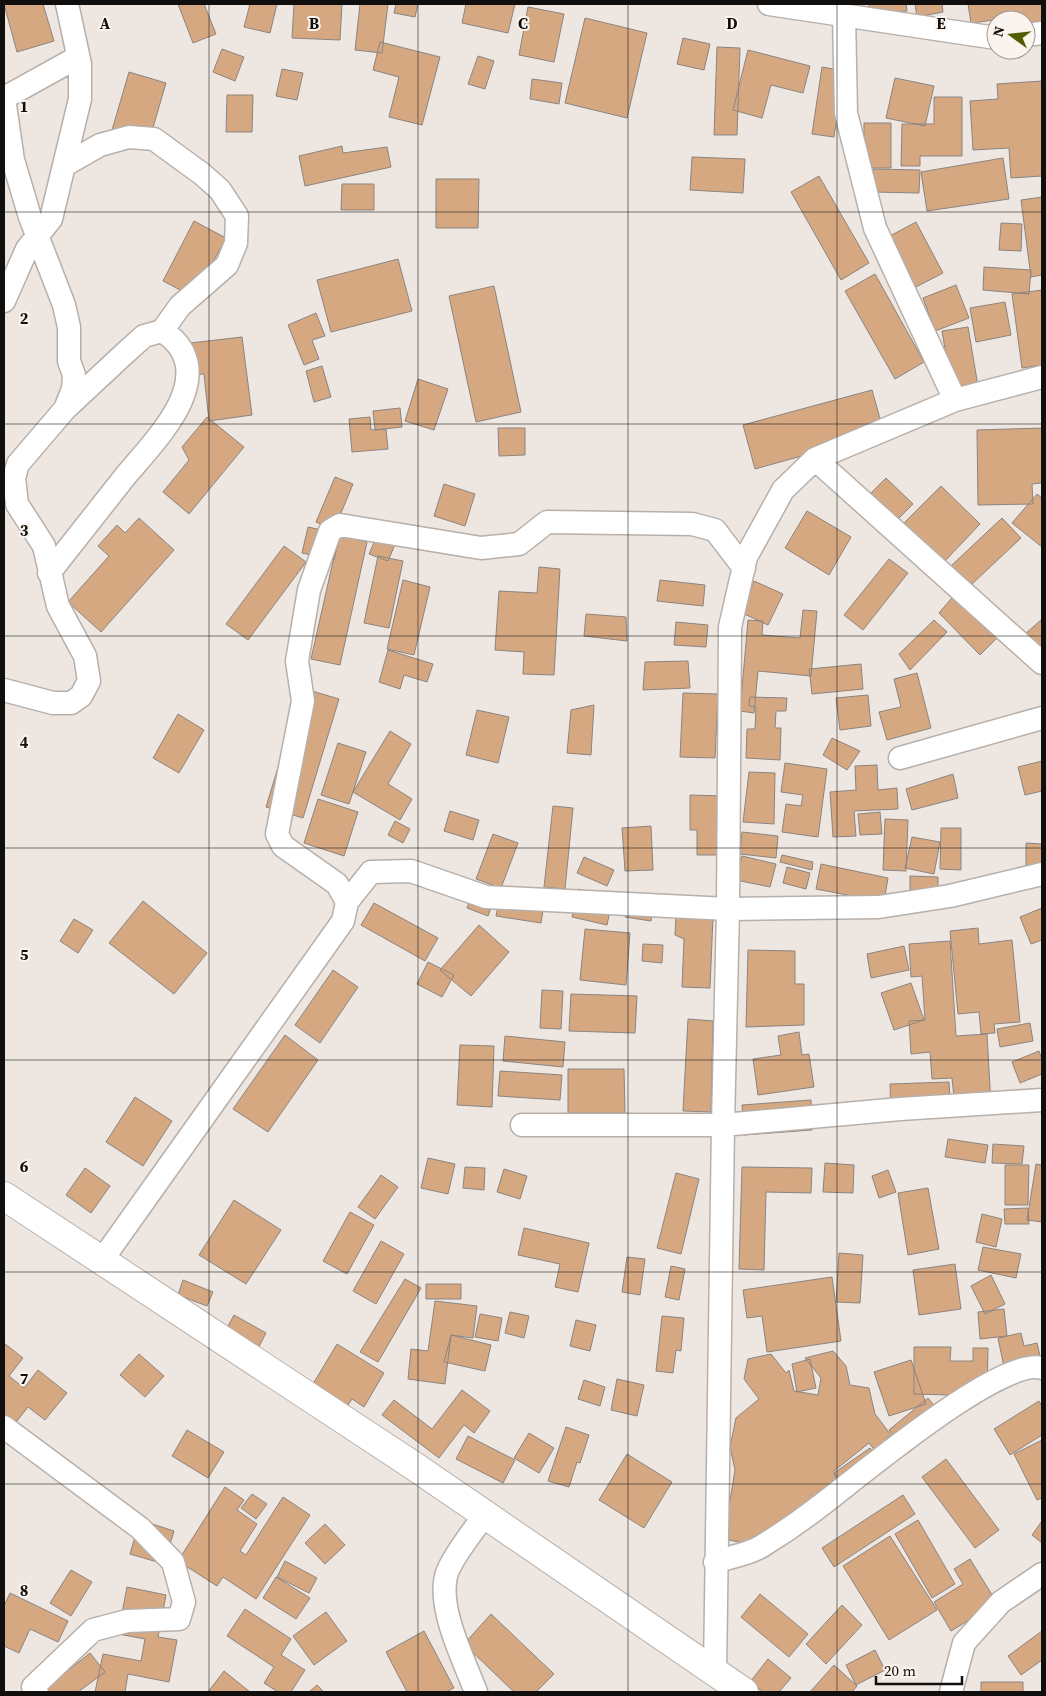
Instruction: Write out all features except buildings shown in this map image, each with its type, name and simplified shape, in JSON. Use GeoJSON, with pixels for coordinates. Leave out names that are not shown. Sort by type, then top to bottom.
{"type":"FeatureCollection","features":[{"type":"Feature","properties":{"kind":"street"},"geometry":{"type":"LineString","coordinates":[[4,300],[27,249],[51,219],[80,99],[78,57],[66,4]]}},
{"type":"Feature","properties":{"kind":"street"},"geometry":{"type":"LineString","coordinates":[[769,4],[986,36]]}},
{"type":"Feature","properties":{"kind":"street"},"geometry":{"type":"LineString","coordinates":[[844,15],[846,113],[875,228],[956,400]]}},
{"type":"Feature","properties":{"kind":"street"},"geometry":{"type":"LineString","coordinates":[[65,409],[72,390],[74,374],[69,361],[69,327],[64,305],[30,217],[13,160],[4,98],[78,57]]}},
{"type":"Feature","properties":{"kind":"street"},"geometry":{"type":"LineString","coordinates":[[4,690],[54,703],[71,703],[81,696],[89,681],[85,656],[58,606],[44,546],[18,504],[14,478],[18,464],[65,409],[144,336],[162,331],[180,306],[227,265],[236,243],[237,216],[220,190],[202,174],[154,139],[129,137],[100,145],[65,164]]}},
{"type":"Feature","properties":{"kind":"street"},"geometry":{"type":"LineString","coordinates":[[49,573],[162,433],[184,394],[187,375],[184,350],[176,340],[162,331]]}},
{"type":"Feature","properties":{"kind":"street"},"geometry":{"type":"LineString","coordinates":[[732,1685],[716,1562],[728,909],[730,627],[746,557],[783,490],[815,459],[956,400],[1042,377]]}},
{"type":"Feature","properties":{"kind":"street"},"geometry":{"type":"LineString","coordinates":[[815,459],[1042,662]]}},
{"type":"Feature","properties":{"kind":"street"},"geometry":{"type":"LineString","coordinates":[[346,902],[337,884],[283,846],[276,834],[303,701],[297,661],[309,590],[330,530],[340,525],[480,548],[519,544],[546,522],[692,524],[715,530],[744,568]]}},
{"type":"Feature","properties":{"kind":"street"},"geometry":{"type":"LineString","coordinates":[[900,758],[1042,718]]}},
{"type":"Feature","properties":{"kind":"street"},"geometry":{"type":"LineString","coordinates":[[102,1260],[343,920],[346,902],[371,872],[411,871],[486,897],[728,909],[879,907],[950,896],[1042,874]]}},
{"type":"Feature","properties":{"kind":"street"},"geometry":{"type":"LineString","coordinates":[[522,1125],[723,1125],[900,1109],[1042,1100]]}},
{"type":"Feature","properties":{"kind":"street"},"geometry":{"type":"LineString","coordinates":[[4,1196],[485,1515],[732,1685]]}},
{"type":"Feature","properties":{"kind":"street"},"geometry":{"type":"LineString","coordinates":[[716,1562],[760,1547],[815,1510],[958,1401],[1016,1373],[1035,1366],[1042,1368]]}},
{"type":"Feature","properties":{"kind":"street"},"geometry":{"type":"LineString","coordinates":[[4,1427],[140,1528],[173,1562],[184,1602],[179,1619],[127,1621],[92,1630],[33,1687],[37,1692]]}},
{"type":"Feature","properties":{"kind":"street"},"geometry":{"type":"LineString","coordinates":[[476,1692],[444,1604],[446,1574],[470,1534],[485,1515]]}},
{"type":"Feature","properties":{"kind":"street"},"geometry":{"type":"LineString","coordinates":[[950,1692],[964,1643],[1001,1602],[1042,1574]]}}]}
